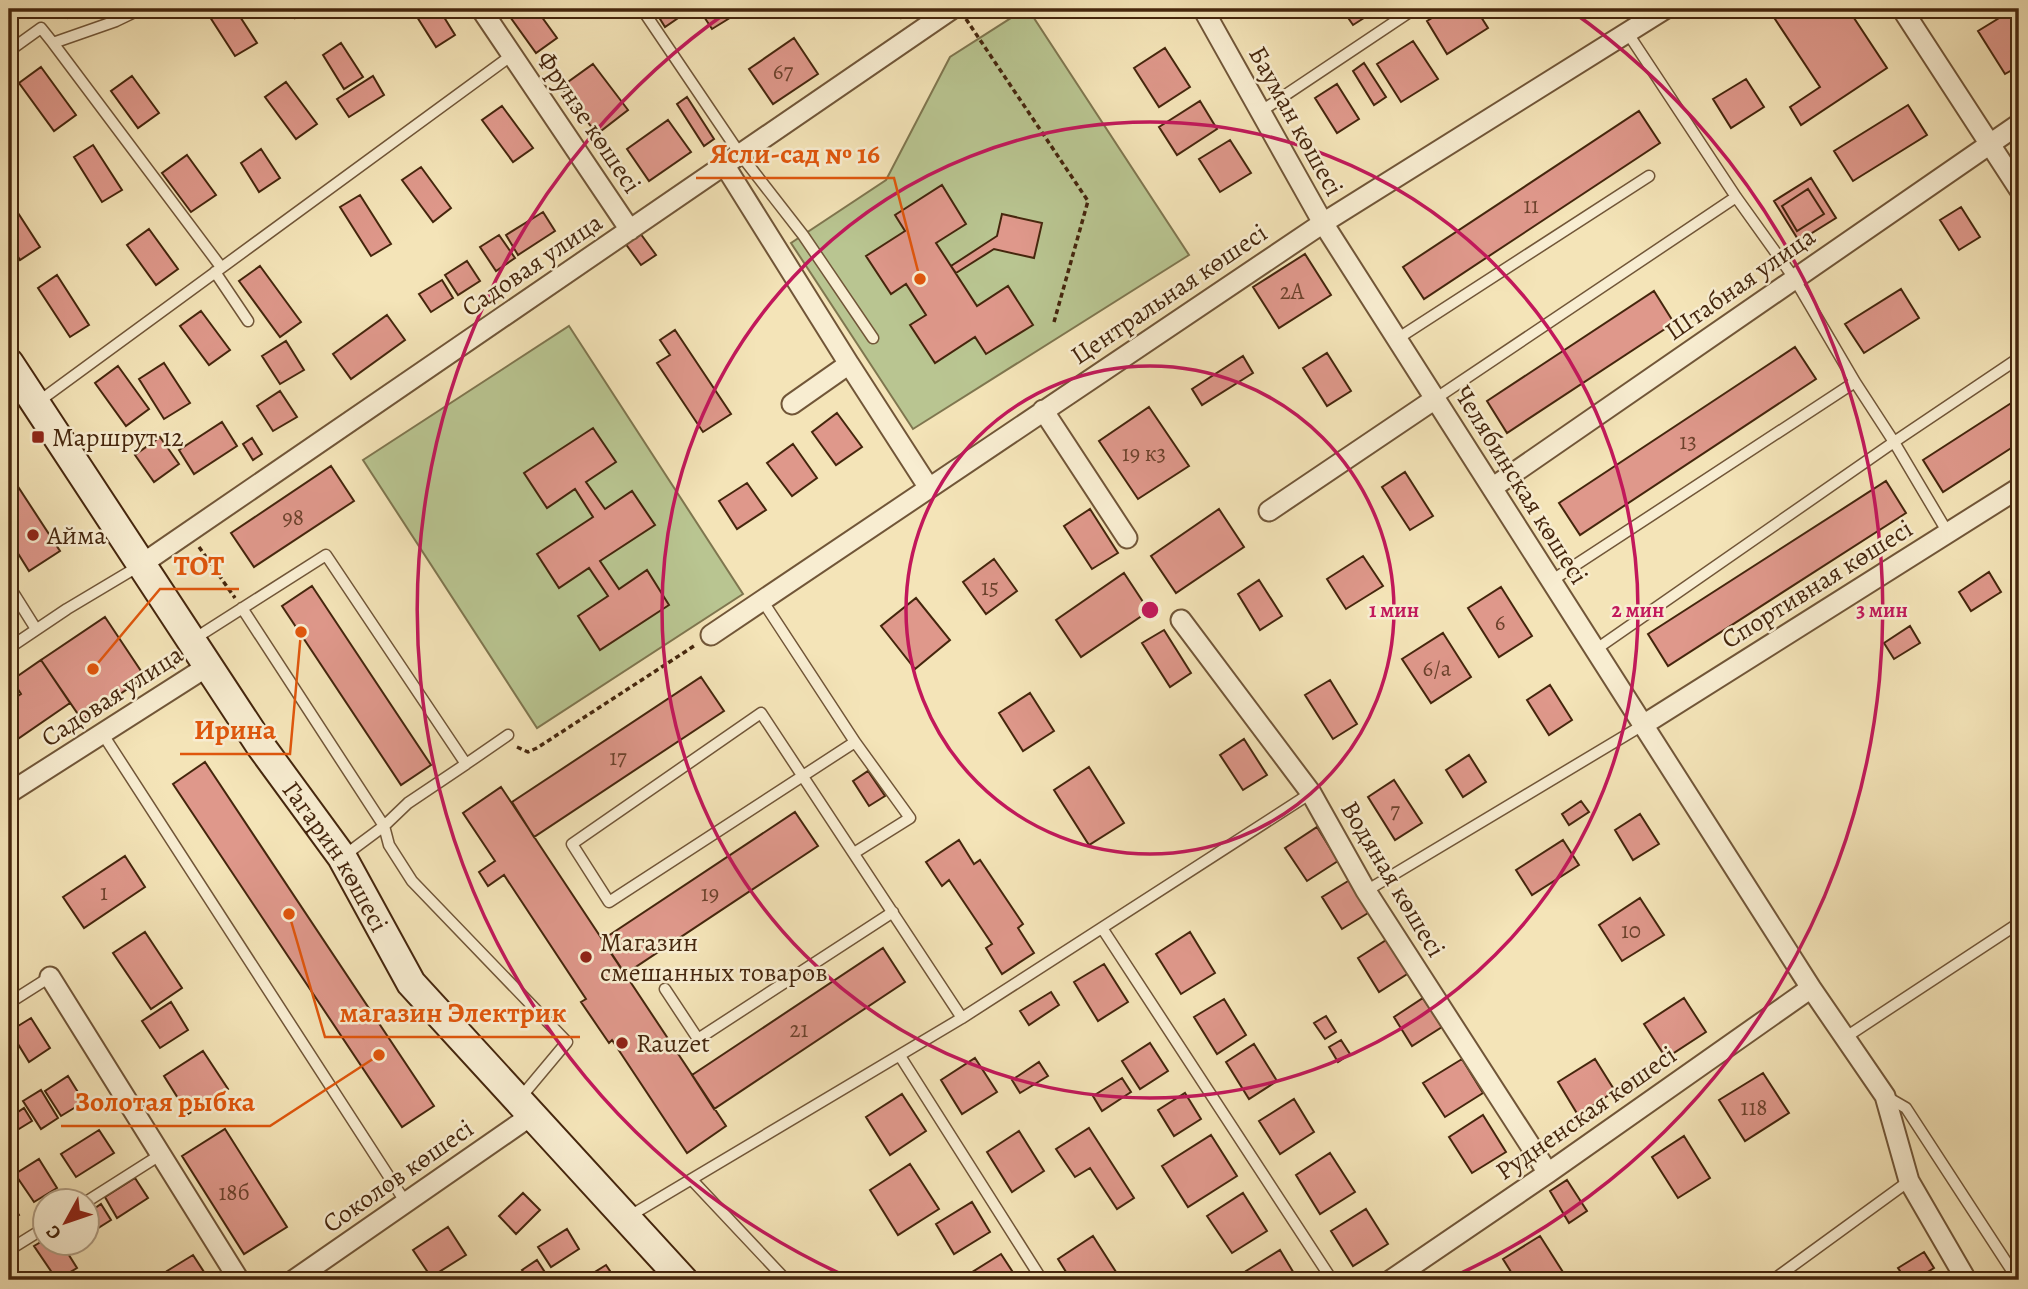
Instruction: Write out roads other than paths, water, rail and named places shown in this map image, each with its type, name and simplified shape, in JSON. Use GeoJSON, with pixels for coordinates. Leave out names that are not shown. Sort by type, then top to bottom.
{"type":"FeatureCollection","features":[{"type":"Feature","properties":{"kind":"street","name":"Фрунзе көшесі"},"geometry":{"type":"LineString","coordinates":[[481,9],[630,230]]}},
{"type":"Feature","properties":{"kind":"street","name":"Бауман көшесі"},"geometry":{"type":"LineString","coordinates":[[1203,9],[1323,223]]}},
{"type":"Feature","properties":{"kind":"street","name":"Центральная көшесі"},"geometry":{"type":"LineString","coordinates":[[711,635],[1323,223],[1665,9]]}},
{"type":"Feature","properties":{"kind":"street"},"geometry":{"type":"LineString","coordinates":[[1902,9],[2019,189]]}},
{"type":"Feature","properties":{"kind":"street","name":"Садовая улица"},"geometry":{"type":"LineString","coordinates":[[142,564],[732,160],[959,14]]}},
{"type":"Feature","properties":{"kind":"street","name":"Штабная улица"},"geometry":{"type":"LineString","coordinates":[[1492,488],[2019,124]]}},
{"type":"Feature","properties":{"kind":"street"},"geometry":{"type":"LineString","coordinates":[[732,160],[849,364],[929,488]]}},
{"type":"Feature","properties":{"kind":"street","name":"Челябинская көшесі"},"geometry":{"type":"LineString","coordinates":[[1323,223],[1811,988],[1885,1096],[1909,1181],[1964,1276],[1958,1280]]}},
{"type":"Feature","properties":{"kind":"street"},"geometry":{"type":"LineString","coordinates":[[792,404],[849,364]]}},
{"type":"Feature","properties":{"kind":"street","name":"Гагарин көшесі"},"geometry":{"type":"LineString","coordinates":[[10,368],[36,403],[260,745],[342,857],[411,983],[683,1280]]}},
{"type":"Feature","properties":{"kind":"street"},"geometry":{"type":"LineString","coordinates":[[1269,512],[1435,399]]}},
{"type":"Feature","properties":{"kind":"street"},"geometry":{"type":"LineString","coordinates":[[1043,410],[1127,538]]}},
{"type":"Feature","properties":{"kind":"street","name":"Спортивная көшесі"},"geometry":{"type":"LineString","coordinates":[[1643,725],[2019,488]]}},
{"type":"Feature","properties":{"kind":"street","name":"Водяная көшесі"},"geometry":{"type":"LineString","coordinates":[[1181,620],[1311,793],[1366,891],[1548,1173]]}},
{"type":"Feature","properties":{"kind":"street","name":"Садовая улица"},"geometry":{"type":"LineString","coordinates":[[9,793],[208,666]]}},
{"type":"Feature","properties":{"kind":"street"},"geometry":{"type":"LineString","coordinates":[[50,977],[239,1280]]}},
{"type":"Feature","properties":{"kind":"street","name":"Рудненская көшесі"},"geometry":{"type":"LineString","coordinates":[[1391,1280],[1811,988]]}},
{"type":"Feature","properties":{"kind":"street","name":"Соколов көшесі"},"geometry":{"type":"LineString","coordinates":[[294,1280],[407,1203],[525,1107]]}},
{"type":"Feature","properties":{"kind":"lane"},"geometry":{"type":"LineString","coordinates":[[53,43],[116,21],[141,9]]}},
{"type":"Feature","properties":{"kind":"lane"},"geometry":{"type":"LineString","coordinates":[[642,9],[732,160],[803,235],[873,338]]}},
{"type":"Feature","properties":{"kind":"lane"},"geometry":{"type":"LineString","coordinates":[[1260,112],[1414,9]]}},
{"type":"Feature","properties":{"kind":"lane"},"geometry":{"type":"LineString","coordinates":[[9,51],[41,28],[218,270],[248,321]]}},
{"type":"Feature","properties":{"kind":"lane"},"geometry":{"type":"LineString","coordinates":[[1627,32],[1736,197],[1794,278],[1948,533]]}},
{"type":"Feature","properties":{"kind":"lane"},"geometry":{"type":"LineString","coordinates":[[36,403],[512,55]]}},
{"type":"Feature","properties":{"kind":"lane"},"geometry":{"type":"LineString","coordinates":[[1397,339],[1649,176]]}},
{"type":"Feature","properties":{"kind":"lane"},"geometry":{"type":"LineString","coordinates":[[1435,399],[1736,197]]}},
{"type":"Feature","properties":{"kind":"lane"},"geometry":{"type":"LineString","coordinates":[[1595,650],[2019,358]]}},
{"type":"Feature","properties":{"kind":"lane"},"geometry":{"type":"LineString","coordinates":[[1551,581],[1855,382]]}},
{"type":"Feature","properties":{"kind":"lane"},"geometry":{"type":"LineString","coordinates":[[191,641],[326,555],[466,764]]}},
{"type":"Feature","properties":{"kind":"lane"},"geometry":{"type":"LineString","coordinates":[[9,648],[142,564]]}},
{"type":"Feature","properties":{"kind":"lane"},"geometry":{"type":"LineString","coordinates":[[9,586],[36,629]]}},
{"type":"Feature","properties":{"kind":"lane"},"geometry":{"type":"LineString","coordinates":[[762,600],[855,741],[910,818],[854,853]]}},
{"type":"Feature","properties":{"kind":"lane"},"geometry":{"type":"LineString","coordinates":[[242,608],[384,827],[389,845],[412,881],[566,1042],[525,1107]]}},
{"type":"Feature","properties":{"kind":"lane"},"geometry":{"type":"LineString","coordinates":[[855,741],[803,776],[610,902],[572,844],[761,713],[803,776],[893,912],[962,1018]]}},
{"type":"Feature","properties":{"kind":"lane"},"geometry":{"type":"LineString","coordinates":[[1366,891],[1643,725]]}},
{"type":"Feature","properties":{"kind":"lane"},"geometry":{"type":"LineString","coordinates":[[102,733],[407,1203]]}},
{"type":"Feature","properties":{"kind":"lane"},"geometry":{"type":"LineString","coordinates":[[342,857],[384,827],[408,803],[508,735]]}},
{"type":"Feature","properties":{"kind":"lane"},"geometry":{"type":"LineString","coordinates":[[626,1218],[962,1018],[1311,793]]}},
{"type":"Feature","properties":{"kind":"lane"},"geometry":{"type":"LineString","coordinates":[[666,989],[698,1039],[893,912]]}},
{"type":"Feature","properties":{"kind":"lane"},"geometry":{"type":"LineString","coordinates":[[1846,1037],[2019,923]]}},
{"type":"Feature","properties":{"kind":"lane"},"geometry":{"type":"LineString","coordinates":[[1102,928],[1332,1280]]}},
{"type":"Feature","properties":{"kind":"lane"},"geometry":{"type":"LineString","coordinates":[[9,1003],[50,977]]}},
{"type":"Feature","properties":{"kind":"lane"},"geometry":{"type":"LineString","coordinates":[[900,1056],[1042,1280]]}},
{"type":"Feature","properties":{"kind":"lane"},"geometry":{"type":"LineString","coordinates":[[1885,1096],[1906,1108],[2018,1280]]}},
{"type":"Feature","properties":{"kind":"lane"},"geometry":{"type":"LineString","coordinates":[[102,1192],[160,1155]]}},
{"type":"Feature","properties":{"kind":"lane"},"geometry":{"type":"LineString","coordinates":[[692,1180],[786,1280]]}},
{"type":"Feature","properties":{"kind":"lane"},"geometry":{"type":"LineString","coordinates":[[1773,1280],[1909,1181]]}},
{"type":"Feature","properties":{"kind":"lane"},"geometry":{"type":"LineString","coordinates":[[9,1250],[32,1236]]}},
{"type":"Feature","properties":{"kind":"place","name":"Ясли-сад № 16"},"geometry":{"type":"Point","coordinates":[920,279]}},
{"type":"Feature","properties":{"kind":"place","name":"Маршрут 12"},"geometry":{"type":"Point","coordinates":[38,437]}},
{"type":"Feature","properties":{"kind":"place","name":"Айма"},"geometry":{"type":"Point","coordinates":[33,535]}},
{"type":"Feature","properties":{"kind":"place","name":"Ирина"},"geometry":{"type":"Point","coordinates":[301,632]}},
{"type":"Feature","properties":{"kind":"place","name":"ТОТ"},"geometry":{"type":"Point","coordinates":[93,669]}},
{"type":"Feature","properties":{"kind":"place","name":"магазин Электрик"},"geometry":{"type":"Point","coordinates":[289,914]}},
{"type":"Feature","properties":{"kind":"place","name":"Магазин смешанных товаров"},"geometry":{"type":"Point","coordinates":[586,957]}},
{"type":"Feature","properties":{"kind":"place","name":"Rauzet"},"geometry":{"type":"Point","coordinates":[622,1043]}},
{"type":"Feature","properties":{"kind":"place","name":"Золотая рыбка"},"geometry":{"type":"Point","coordinates":[379,1055]}}]}
